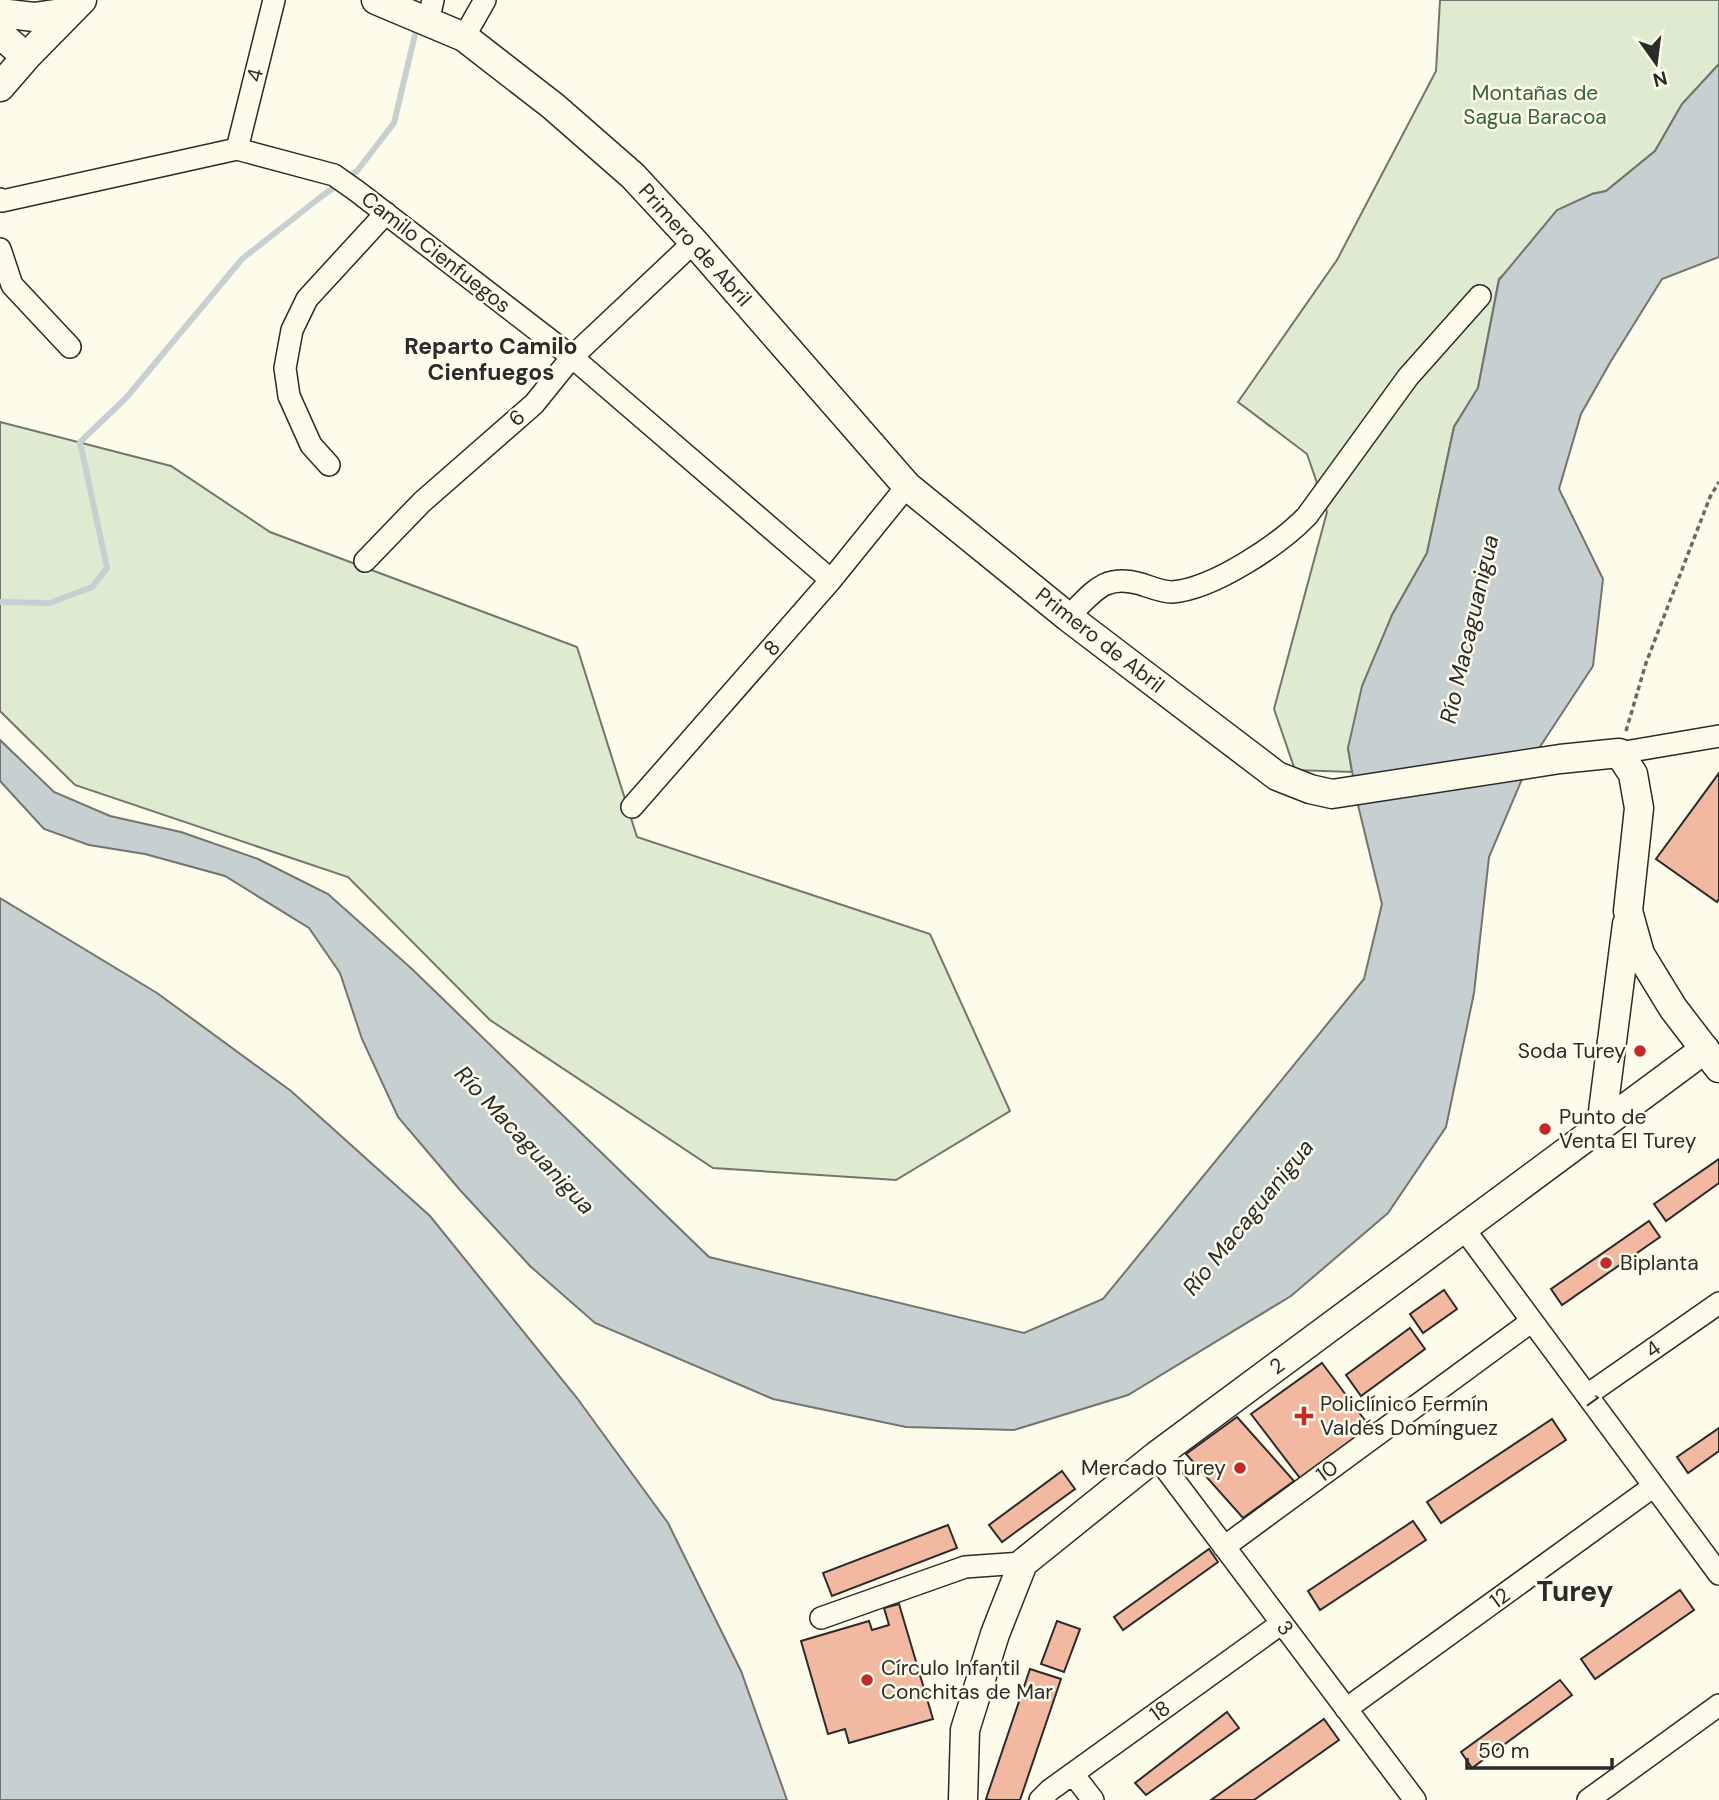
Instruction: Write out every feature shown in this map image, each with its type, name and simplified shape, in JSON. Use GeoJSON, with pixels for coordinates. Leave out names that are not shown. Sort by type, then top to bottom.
{"type":"FeatureCollection","features":[{"type":"Feature","properties":{"kind":"main road","name":"Primero de Abril"},"geometry":{"type":"LineString","coordinates":[[376,0],[424,12],[464,37],[552,106],[633,176],[907,486],[1068,617],[1276,776],[1332,794],[1560,759],[1619,754]]}},
{"type":"Feature","properties":{"kind":"main road"},"geometry":{"type":"LineString","coordinates":[[0,13],[34,17],[76,6]]}},
{"type":"Feature","properties":{"kind":"main road"},"geometry":{"type":"LineString","coordinates":[[0,87],[76,6]]}},
{"type":"Feature","properties":{"kind":"main road"},"geometry":{"type":"LineString","coordinates":[[0,34],[26,57]]}},
{"type":"Feature","properties":{"kind":"main road"},"geometry":{"type":"LineString","coordinates":[[1601,1127],[1639,808],[1633,774],[1619,754]]}},
{"type":"Feature","properties":{"kind":"main road"},"geometry":{"type":"LineString","coordinates":[[1628,911],[1640,954],[1673,1008],[1712,1058]]}},
{"type":"Feature","properties":{"kind":"main road","name":"2"},"geometry":{"type":"LineString","coordinates":[[1023,1563],[1156,1456],[1601,1127],[1712,1058]]}},
{"type":"Feature","properties":{"kind":"main road"},"geometry":{"type":"LineString","coordinates":[[963,1800],[965,1730],[995,1633],[1023,1563]]}},
{"type":"Feature","properties":{"kind":"street","name":"4"},"geometry":{"type":"LineString","coordinates":[[237,149],[274,0]]}},
{"type":"Feature","properties":{"kind":"street"},"geometry":{"type":"LineString","coordinates":[[464,37],[485,0]]}},
{"type":"Feature","properties":{"kind":"street","name":"Camilo Cienfuegos"},"geometry":{"type":"LineString","coordinates":[[0,199],[2,201],[237,149],[334,175],[572,357],[831,580]]}},
{"type":"Feature","properties":{"kind":"street"},"geometry":{"type":"LineString","coordinates":[[329,465],[311,445],[289,396],[285,368],[292,330],[307,299],[386,213]]}},
{"type":"Feature","properties":{"kind":"street","name":"6"},"geometry":{"type":"LineString","coordinates":[[365,561],[422,502],[534,404],[572,357],[694,242]]}},
{"type":"Feature","properties":{"kind":"street"},"geometry":{"type":"LineString","coordinates":[[0,249],[12,285],[71,348]]}},
{"type":"Feature","properties":{"kind":"street"},"geometry":{"type":"LineString","coordinates":[[1068,617],[1101,585],[1108,582],[1117,579],[1130,581],[1169,592],[1191,589],[1270,547],[1292,532],[1307,516],[1408,377],[1480,296]]}},
{"type":"Feature","properties":{"kind":"street","name":"8"},"geometry":{"type":"LineString","coordinates":[[632,807],[831,580],[907,486]]}},
{"type":"Feature","properties":{"kind":"street"},"geometry":{"type":"LineString","coordinates":[[1619,754],[1719,736]]}},
{"type":"Feature","properties":{"kind":"street","name":"1"},"geometry":{"type":"LineString","coordinates":[[1464,1229],[1719,1572]]}},
{"type":"Feature","properties":{"kind":"street","name":"4"},"geometry":{"type":"LineString","coordinates":[[1587,1395],[1719,1303]]}},
{"type":"Feature","properties":{"kind":"street","name":"10"},"geometry":{"type":"LineString","coordinates":[[1224,1547],[1532,1321]]}},
{"type":"Feature","properties":{"kind":"street","name":"3"},"geometry":{"type":"LineString","coordinates":[[1156,1456],[1346,1709],[1409,1798]]}},
{"type":"Feature","properties":{"kind":"street","name":"12"},"geometry":{"type":"LineString","coordinates":[[1346,1709],[1654,1486]]}},
{"type":"Feature","properties":{"kind":"street"},"geometry":{"type":"LineString","coordinates":[[821,1618],[965,1567],[1023,1563]]}},
{"type":"Feature","properties":{"kind":"street","name":"18"},"geometry":{"type":"LineString","coordinates":[[1040,1800],[1282,1623]]}},
{"type":"Feature","properties":{"kind":"street"},"geometry":{"type":"LineString","coordinates":[[1588,1800],[1719,1705]]}},
{"type":"Feature","properties":{"kind":"street"},"geometry":{"type":"LineString","coordinates":[[1073,1774],[1093,1800]]}},
{"type":"Feature","properties":{"kind":"path"},"geometry":{"type":"LineString","coordinates":[[1619,754],[1646,663],[1710,497],[1719,482]]}},
{"type":"Feature","properties":{"kind":"green space","name":"Montañas de Sagua Baracoa"},"geometry":{"type":"Polygon","coordinates":[[[1440,0],[1719,0],[1719,64],[1682,104],[1655,151],[1606,191],[1592,194],[1499,279],[1478,388],[1454,427],[1427,553],[1392,615],[1348,748],[1352,772],[1295,770],[1274,709],[1327,512],[1307,454],[1238,402],[1337,260],[1436,71],[1440,0]]]}},
{"type":"Feature","properties":{"kind":"green space"},"geometry":{"type":"Polygon","coordinates":[[[0,422],[171,466],[270,532],[577,647],[637,837],[930,934],[1010,1111],[896,1180],[713,1168],[490,1020],[348,877],[75,785],[0,711],[0,422]]]}},
{"type":"Feature","properties":{"kind":"water","name":"Río Macaguanigua"},"geometry":{"type":"Polygon","coordinates":[[[1719,64],[1719,257],[1662,279],[1581,414],[1559,489],[1603,579],[1593,666],[1528,765],[1489,857],[1474,993],[1446,1127],[1388,1213],[1291,1296],[1128,1395],[1014,1430],[906,1427],[773,1399],[595,1323],[530,1266],[398,1117],[362,1039],[340,973],[309,928],[225,876],[145,854],[89,845],[44,829],[0,781],[0,740],[54,792],[110,816],[181,832],[258,859],[328,894],[412,969],[709,1257],[1024,1333],[1103,1299],[1364,979],[1382,904],[1358,805],[1348,748],[1362,686],[1392,615],[1427,553],[1454,427],[1478,388],[1499,280],[1557,210],[1592,194],[1606,191],[1655,151],[1682,104],[1719,64]]]}},
{"type":"Feature","properties":{"kind":"water"},"geometry":{"type":"Polygon","coordinates":[[[0,898],[157,993],[291,1091],[430,1216],[577,1398],[668,1523],[741,1671],[787,1800],[0,1800],[0,898]]]}},
{"type":"Feature","properties":{"kind":"building"},"geometry":{"type":"Polygon","coordinates":[[[1719,773],[1719,899],[1717,902],[1656,859],[1719,773]]]}},
{"type":"Feature","properties":{"kind":"building","name":"Biplanta"},"geometry":{"type":"Polygon","coordinates":[[[1719,1159],[1719,1183],[1666,1221],[1654,1204],[1719,1159]]]}},
{"type":"Feature","properties":{"kind":"building","name":"Biplanta"},"geometry":{"type":"Polygon","coordinates":[[[1649,1221],[1660,1237],[1562,1305],[1551,1289],[1649,1221]]]}},
{"type":"Feature","properties":{"kind":"building"},"geometry":{"type":"Polygon","coordinates":[[[1444,1290],[1457,1309],[1423,1333],[1410,1314],[1444,1290]]]}},
{"type":"Feature","properties":{"kind":"building"},"geometry":{"type":"Polygon","coordinates":[[[1410,1328],[1425,1349],[1361,1396],[1346,1375],[1410,1328]]]}},
{"type":"Feature","properties":{"kind":"building"},"geometry":{"type":"Polygon","coordinates":[[[1322,1363],[1370,1427],[1300,1478],[1251,1414],[1322,1363]]]}},
{"type":"Feature","properties":{"kind":"building","name":"Mercado Turey"},"geometry":{"type":"Polygon","coordinates":[[[1237,1417],[1294,1481],[1243,1518],[1186,1454],[1237,1417]]]}},
{"type":"Feature","properties":{"kind":"building"},"geometry":{"type":"Polygon","coordinates":[[[1552,1419],[1566,1440],[1441,1523],[1427,1502],[1552,1419]]]}},
{"type":"Feature","properties":{"kind":"building"},"geometry":{"type":"Polygon","coordinates":[[[1719,1428],[1719,1451],[1688,1473],[1677,1457],[1719,1428]]]}},
{"type":"Feature","properties":{"kind":"building"},"geometry":{"type":"Polygon","coordinates":[[[1062,1471],[1075,1489],[1002,1542],[989,1525],[1062,1471]]]}},
{"type":"Feature","properties":{"kind":"building"},"geometry":{"type":"Polygon","coordinates":[[[1413,1521],[1426,1540],[1320,1610],[1308,1591],[1413,1521]]]}},
{"type":"Feature","properties":{"kind":"building"},"geometry":{"type":"Polygon","coordinates":[[[948,1525],[957,1548],[832,1596],[823,1573],[948,1525]]]}},
{"type":"Feature","properties":{"kind":"building"},"geometry":{"type":"Polygon","coordinates":[[[1209,1549],[1218,1562],[1123,1630],[1114,1617],[1209,1549]]]}},
{"type":"Feature","properties":{"kind":"building"},"geometry":{"type":"Polygon","coordinates":[[[1680,1590],[1694,1610],[1595,1679],[1581,1659],[1680,1590]]]}},
{"type":"Feature","properties":{"kind":"building","name":"Círculo Infantil Conchitas de Mar"},"geometry":{"type":"Polygon","coordinates":[[[899,1604],[933,1719],[849,1743],[845,1729],[828,1734],[801,1641],[869,1621],[872,1630],[889,1625],[884,1608],[899,1604]]]}},
{"type":"Feature","properties":{"kind":"building"},"geometry":{"type":"Polygon","coordinates":[[[1057,1621],[1080,1629],[1064,1672],[1041,1664],[1057,1621]]]}},
{"type":"Feature","properties":{"kind":"building"},"geometry":{"type":"Polygon","coordinates":[[[1030,1669],[1061,1679],[1020,1800],[986,1799],[1030,1669]]]}},
{"type":"Feature","properties":{"kind":"building"},"geometry":{"type":"Polygon","coordinates":[[[1560,1680],[1572,1695],[1472,1768],[1461,1752],[1560,1680]]]}},
{"type":"Feature","properties":{"kind":"building"},"geometry":{"type":"Polygon","coordinates":[[[1227,1712],[1239,1728],[1146,1795],[1135,1783],[1227,1712]]]}},
{"type":"Feature","properties":{"kind":"building"},"geometry":{"type":"Polygon","coordinates":[[[1324,1719],[1339,1740],[1254,1800],[1211,1800],[1324,1719]]]}},
{"type":"Feature","properties":{"kind":"waterway"},"geometry":{"type":"LineString","coordinates":[[0,602],[50,603],[92,587],[107,568],[80,442],[126,398],[242,259],[357,171],[394,123],[417,26]]}},
{"type":"Feature","properties":{"kind":"place","name":"Soda Turey"},"geometry":{"type":"Point","coordinates":[1640,1051]}},
{"type":"Feature","properties":{"kind":"place","name":"Punto de Venta El Turey"},"geometry":{"type":"Point","coordinates":[1545,1129]}},
{"type":"Feature","properties":{"kind":"place","name":"Biplanta"},"geometry":{"type":"Point","coordinates":[1606,1263]}},
{"type":"Feature","properties":{"kind":"place","name":"Policlínico Fermín Valdés Domínguez"},"geometry":{"type":"Point","coordinates":[1304,1416]}},
{"type":"Feature","properties":{"kind":"place","name":"Mercado Turey"},"geometry":{"type":"Point","coordinates":[1240,1468]}},
{"type":"Feature","properties":{"kind":"place","name":"Círculo Infantil Conchitas de Mar"},"geometry":{"type":"Point","coordinates":[867,1680]}},
{"type":"Feature","properties":{"kind":"district","name":"Reparto Camilo Cienfuegos"},"geometry":{"type":"Point","coordinates":[491,359]}},
{"type":"Feature","properties":{"kind":"district","name":"Turey"},"geometry":{"type":"Point","coordinates":[1575,1591]}}]}
